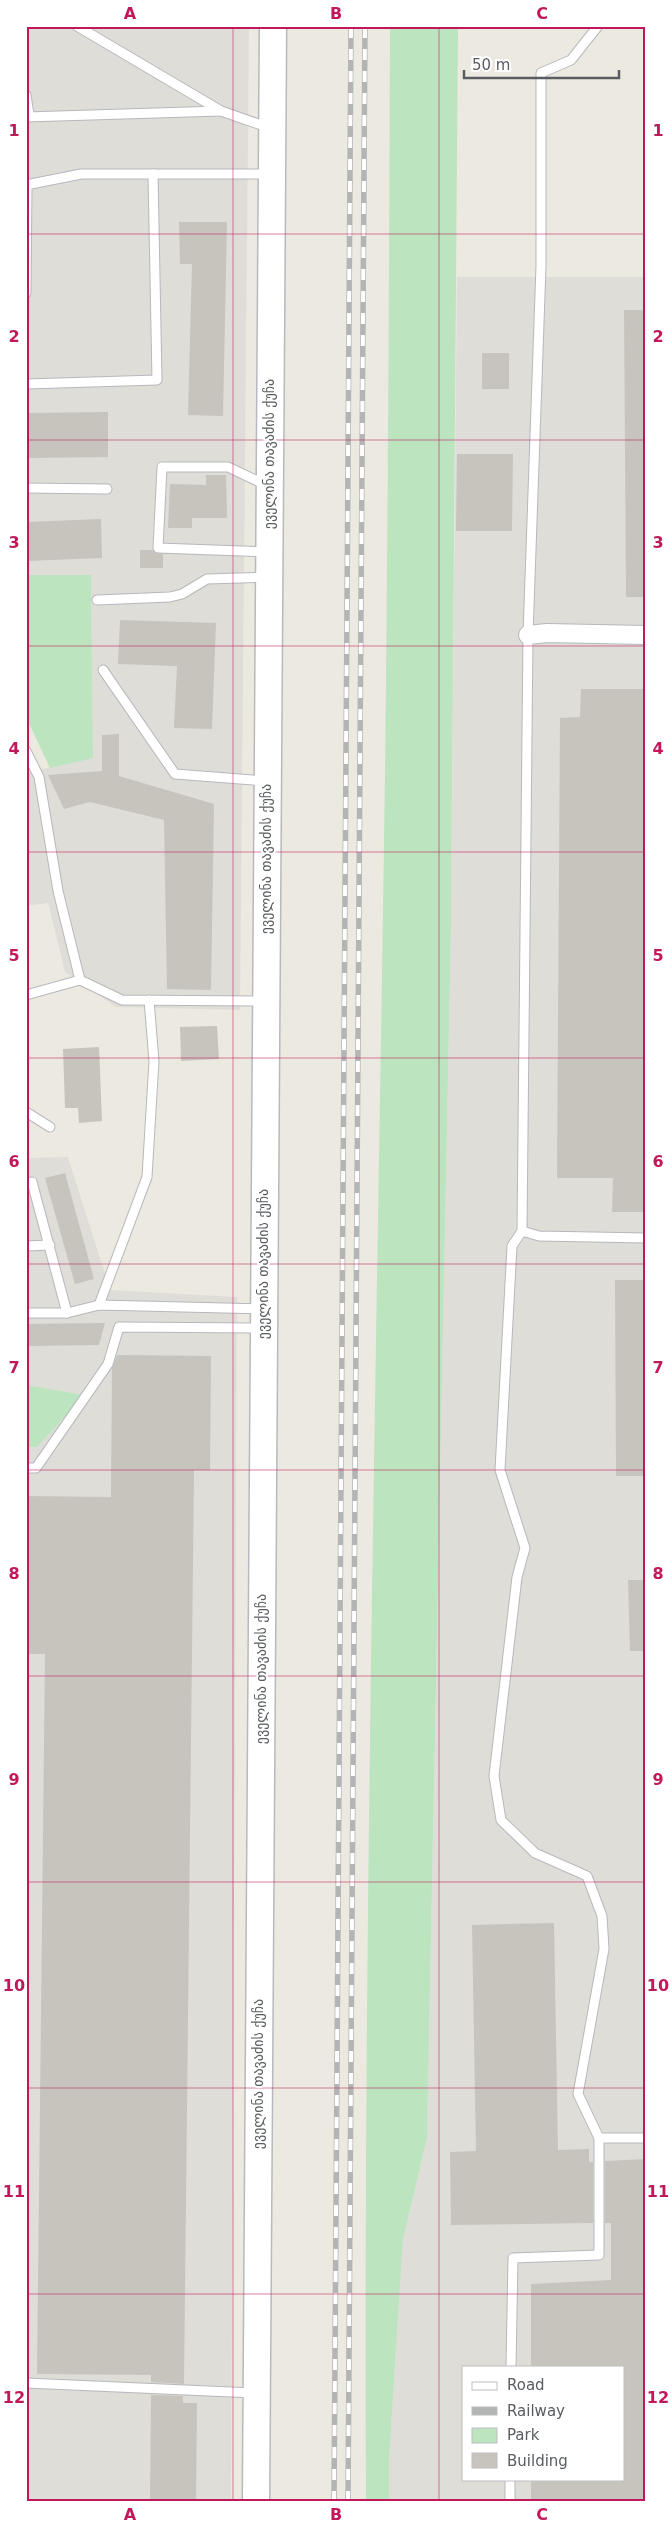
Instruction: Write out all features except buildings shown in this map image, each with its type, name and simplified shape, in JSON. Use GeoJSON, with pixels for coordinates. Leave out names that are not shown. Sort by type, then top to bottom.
{"type":"FeatureCollection","features":[{"type":"Feature","properties":{"kind":"main road","name":"ეველინა თავაძის ქუჩა"},"geometry":{"type":"LineString","coordinates":[[256,2502],[273,26]]}},
{"type":"Feature","properties":{"kind":"street"},"geometry":{"type":"LineString","coordinates":[[528,635],[547,633],[646,635]]}},
{"type":"Feature","properties":{"kind":"lane"},"geometry":{"type":"LineString","coordinates":[[76,26],[221,111],[272,129]]}},
{"type":"Feature","properties":{"kind":"lane"},"geometry":{"type":"LineString","coordinates":[[511,2366],[513,2258],[599,2255],[599,2138],[578,2094],[604,1949],[602,1916],[588,1876],[535,1852],[501,1820],[494,1776],[517,1577],[525,1548],[500,1470],[512,1246],[522,1231],[528,635],[541,266],[540,73],[571,60],[598,26]]}},
{"type":"Feature","properties":{"kind":"lane"},"geometry":{"type":"LineString","coordinates":[[26,95],[28,116],[221,111]]}},
{"type":"Feature","properties":{"kind":"lane"},"geometry":{"type":"LineString","coordinates":[[26,293],[26,185],[81,174],[272,174]]}},
{"type":"Feature","properties":{"kind":"lane"},"geometry":{"type":"LineString","coordinates":[[26,384],[157,380],[153,174]]}},
{"type":"Feature","properties":{"kind":"lane"},"geometry":{"type":"LineString","coordinates":[[268,565],[158,548],[162,467],[228,467],[269,487]]}},
{"type":"Feature","properties":{"kind":"lane"},"geometry":{"type":"LineString","coordinates":[[26,488],[107,489]]}},
{"type":"Feature","properties":{"kind":"lane"},"geometry":{"type":"LineString","coordinates":[[97,600],[170,597],[182,594],[207,579],[268,565]]}},
{"type":"Feature","properties":{"kind":"lane"},"geometry":{"type":"LineString","coordinates":[[103,670],[175,774],[267,781]]}},
{"type":"Feature","properties":{"kind":"lane"},"geometry":{"type":"LineString","coordinates":[[26,751],[39,777],[58,891],[80,980]]}},
{"type":"Feature","properties":{"kind":"lane"},"geometry":{"type":"LineString","coordinates":[[26,995],[80,980],[122,1000],[265,1001]]}},
{"type":"Feature","properties":{"kind":"lane"},"geometry":{"type":"LineString","coordinates":[[99,1305],[146,1177],[154,1061],[149,1000]]}},
{"type":"Feature","properties":{"kind":"lane"},"geometry":{"type":"LineString","coordinates":[[26,1112],[50,1127]]}},
{"type":"Feature","properties":{"kind":"lane"},"geometry":{"type":"LineString","coordinates":[[26,1183],[32,1182],[67,1313]]}},
{"type":"Feature","properties":{"kind":"lane"},"geometry":{"type":"LineString","coordinates":[[522,1231],[538,1236],[646,1238]]}},
{"type":"Feature","properties":{"kind":"lane"},"geometry":{"type":"LineString","coordinates":[[26,1246],[50,1245]]}},
{"type":"Feature","properties":{"kind":"lane"},"geometry":{"type":"LineString","coordinates":[[26,1313],[67,1313],[99,1305],[263,1318]]}},
{"type":"Feature","properties":{"kind":"lane"},"geometry":{"type":"LineString","coordinates":[[26,1468],[36,1468],[108,1364],[119,1328],[263,1318]]}},
{"type":"Feature","properties":{"kind":"lane"},"geometry":{"type":"LineString","coordinates":[[599,2138],[646,2138]]}},
{"type":"Feature","properties":{"kind":"lane"},"geometry":{"type":"LineString","coordinates":[[26,2383],[256,2393]]}},
{"type":"Feature","properties":{"kind":"lane"},"geometry":{"type":"LineString","coordinates":[[510,2480],[510,2502]]}},
{"type":"Feature","properties":{"kind":"shaded area"},"geometry":{"type":"Polygon","coordinates":[[[26,26],[249,26],[240,1010],[116,1007],[65,972],[48,903],[26,906],[26,773],[93,757],[91,575],[26,575],[26,26]]]}},
{"type":"Feature","properties":{"kind":"shaded area"},"geometry":{"type":"Polygon","coordinates":[[[457,277],[646,277],[646,2502],[389,2502],[389,2460],[403,2239],[427,2138],[451,925],[457,277]]]}},
{"type":"Feature","properties":{"kind":"shaded area"},"geometry":{"type":"Polygon","coordinates":[[[68,1157],[110,1290],[237,1297],[231,2502],[26,2502],[26,1447],[37,1447],[85,1395],[26,1385],[26,1158],[68,1157]]]}},
{"type":"Feature","properties":{"kind":"green space"},"geometry":{"type":"Polygon","coordinates":[[[390,26],[458,26],[451,925],[427,2138],[403,2239],[389,2460],[389,2502],[366,2502],[367,2069],[371,1637],[385,773],[390,26]]]}},
{"type":"Feature","properties":{"kind":"green space"},"geometry":{"type":"Polygon","coordinates":[[[26,575],[91,575],[93,758],[50,768],[26,717],[26,575]]]}},
{"type":"Feature","properties":{"kind":"green space"},"geometry":{"type":"Polygon","coordinates":[[[26,1385],[85,1395],[37,1447],[26,1447],[26,1385]]]}},
{"type":"Feature","properties":{"kind":"railway"},"geometry":{"type":"LineString","coordinates":[[334,2502],[351,26]]}},
{"type":"Feature","properties":{"kind":"railway"},"geometry":{"type":"LineString","coordinates":[[348,2502],[365,26]]}}]}
